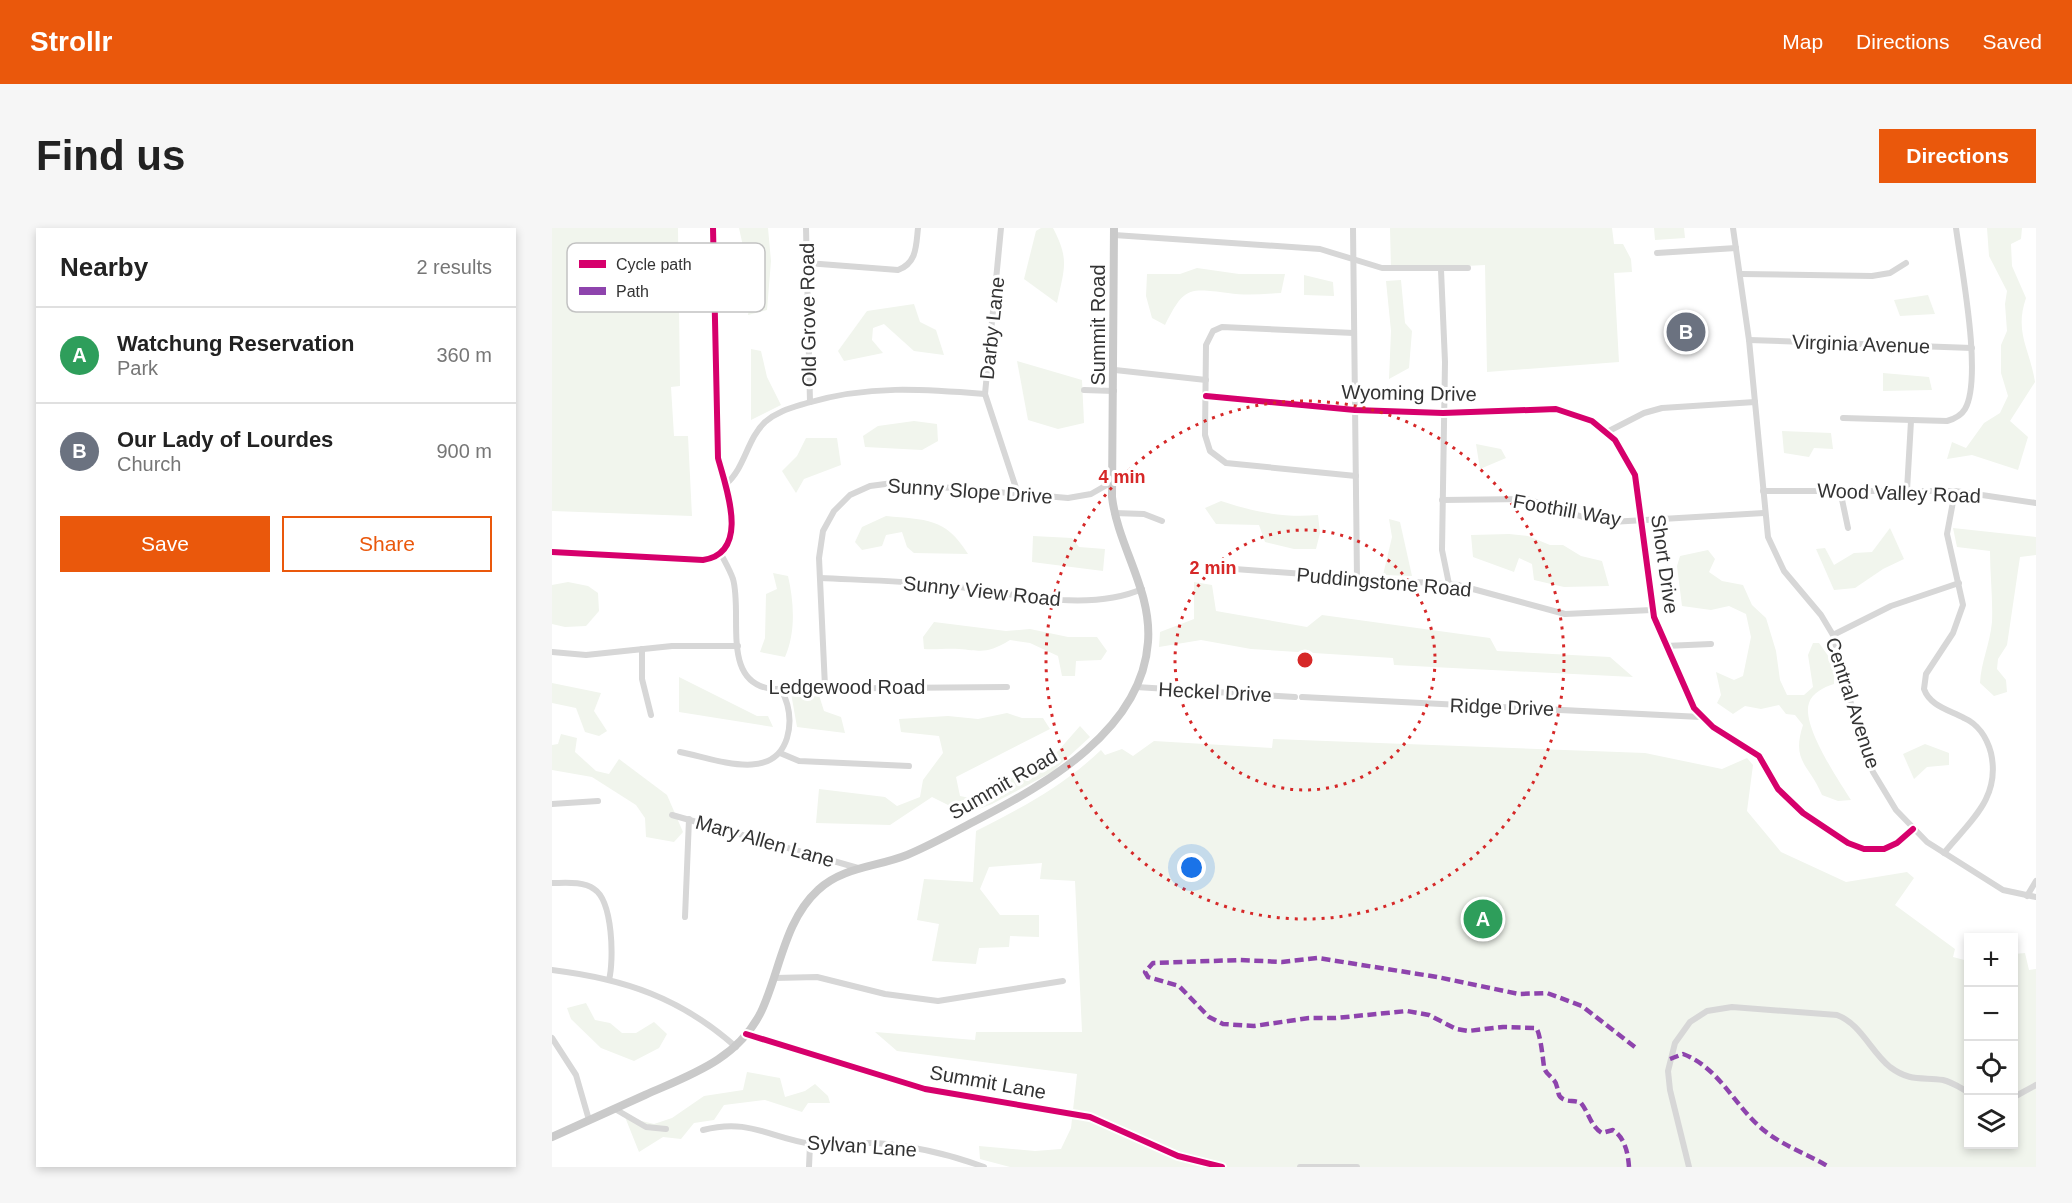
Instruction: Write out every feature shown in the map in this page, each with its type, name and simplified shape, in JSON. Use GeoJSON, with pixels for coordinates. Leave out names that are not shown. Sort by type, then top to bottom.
{"type":"FeatureCollection","features":[{"type":"Feature","properties":{"kind":"main road","name":"Summit Road"},"geometry":{"type":"LineString","coordinates":[[552,1137],[703,1070],[736,1047],[760,1012],[775,978],[791,929],[803,907],[825,884],[858,868],[915,852],[1050,780],[1098,740],[1136,687],[1148,642],[1146,607],[1142,590],[1114,513],[1112,482],[1115,370],[1114,231]]}},
{"type":"Feature","properties":{"kind":"street"},"geometry":{"type":"LineString","coordinates":[[713,228],[713,243]]}},
{"type":"Feature","properties":{"kind":"street","name":"Old Grove Road"},"geometry":{"type":"LineString","coordinates":[[806,228],[810,402]]}},
{"type":"Feature","properties":{"kind":"street"},"geometry":{"type":"LineString","coordinates":[[807,263],[898,270],[907,266],[913,258],[918,228]]}},
{"type":"Feature","properties":{"kind":"street","name":"Darby Lane"},"geometry":{"type":"LineString","coordinates":[[1001,228],[985,394],[1018,494]]}},
{"type":"Feature","properties":{"kind":"street"},"geometry":{"type":"LineString","coordinates":[[1353,228],[1357,579]]}},
{"type":"Feature","properties":{"kind":"street","name":"Central Avenue"},"geometry":{"type":"LineString","coordinates":[[1733,228],[1749,340],[1768,537],[1778,560],[1833,635],[1864,752],[1884,791],[1913,829],[1944,853],[2003,890],[2036,897]]}},
{"type":"Feature","properties":{"kind":"street"},"geometry":{"type":"LineString","coordinates":[[1843,418],[1947,421],[1961,414],[1969,398],[1972,348],[1956,228]]}},
{"type":"Feature","properties":{"kind":"street"},"geometry":{"type":"LineString","coordinates":[[1114,231],[1320,249],[1382,268],[1441,270],[1468,268]]}},
{"type":"Feature","properties":{"kind":"street"},"geometry":{"type":"LineString","coordinates":[[1657,253],[1736,248]]}},
{"type":"Feature","properties":{"kind":"street"},"geometry":{"type":"LineString","coordinates":[[1741,274],[1872,276],[1890,273],[1906,263]]}},
{"type":"Feature","properties":{"kind":"street"},"geometry":{"type":"LineString","coordinates":[[1441,270],[1444,362],[1442,550],[1449,584]]}},
{"type":"Feature","properties":{"kind":"street"},"geometry":{"type":"LineString","coordinates":[[552,552],[703,560],[721,554],[726,549],[731,534],[726,484],[718,458],[715,312]]}},
{"type":"Feature","properties":{"kind":"street"},"geometry":{"type":"LineString","coordinates":[[1354,333],[1218,328],[1210,333],[1207,342],[1206,442],[1210,451],[1220,460],[1232,464],[1356,476]]}},
{"type":"Feature","properties":{"kind":"street","name":"Virginia Avenue"},"geometry":{"type":"LineString","coordinates":[[1749,340],[1972,348]]}},
{"type":"Feature","properties":{"kind":"street"},"geometry":{"type":"LineString","coordinates":[[1115,370],[1206,380]]}},
{"type":"Feature","properties":{"kind":"street"},"geometry":{"type":"LineString","coordinates":[[726,484],[737,473],[762,425],[780,412],[810,402],[863,391],[902,388],[985,394]]}},
{"type":"Feature","properties":{"kind":"street"},"geometry":{"type":"LineString","coordinates":[[1084,390],[1114,391]]}},
{"type":"Feature","properties":{"kind":"street","name":"Wyoming Drive"},"geometry":{"type":"LineString","coordinates":[[1206,396],[1355,410],[1443,413],[1556,409],[1582,416],[1607,432]]}},
{"type":"Feature","properties":{"kind":"street"},"geometry":{"type":"LineString","coordinates":[[1607,432],[1644,413],[1662,408],[1755,402]]}},
{"type":"Feature","properties":{"kind":"street"},"geometry":{"type":"LineString","coordinates":[[1907,490],[1911,421]]}},
{"type":"Feature","properties":{"kind":"street","name":"Short Drive"},"geometry":{"type":"LineString","coordinates":[[1607,432],[1622,448],[1632,465],[1638,484],[1652,610],[1665,646],[1690,701],[1702,717],[1759,756],[1778,789],[1788,800],[1815,823],[1848,843],[1864,849],[1884,849],[1902,840],[1913,829]]}},
{"type":"Feature","properties":{"kind":"street","name":"Sunny Slope Drive"},"geometry":{"type":"LineString","coordinates":[[825,687],[819,546],[826,524],[844,500],[863,488],[893,483],[1076,498],[1098,491],[1112,482]]}},
{"type":"Feature","properties":{"kind":"street"},"geometry":{"type":"LineString","coordinates":[[1840,490],[1848,528]]}},
{"type":"Feature","properties":{"kind":"street","name":"Wood Valley Road"},"geometry":{"type":"LineString","coordinates":[[1762,491],[1956,491],[2036,503]]}},
{"type":"Feature","properties":{"kind":"street"},"geometry":{"type":"LineString","coordinates":[[1944,853],[1986,801],[1994,773],[1990,747],[1978,728],[1967,719],[1935,705],[1924,689],[1926,674],[1958,622],[1963,605],[1947,534],[1956,491]]}},
{"type":"Feature","properties":{"kind":"street","name":"Foothill Way"},"geometry":{"type":"LineString","coordinates":[[1442,500],[1527,499],[1597,520],[1642,522],[1764,513]]}},
{"type":"Feature","properties":{"kind":"street"},"geometry":{"type":"LineString","coordinates":[[1114,513],[1144,514],[1162,521]]}},
{"type":"Feature","properties":{"kind":"street","name":"Ledgewood Road"},"geometry":{"type":"LineString","coordinates":[[721,554],[733,580],[740,666],[747,678],[759,687],[781,689],[1006,687]]}},
{"type":"Feature","properties":{"kind":"street","name":"Puddingstone Road"},"geometry":{"type":"LineString","coordinates":[[1221,568],[1449,584],[1472,588],[1565,614],[1652,610]]}},
{"type":"Feature","properties":{"kind":"street","name":"Sunny View Road"},"geometry":{"type":"LineString","coordinates":[[820,578],[942,585],[1085,601],[1120,598],[1142,590]]}},
{"type":"Feature","properties":{"kind":"street"},"geometry":{"type":"LineString","coordinates":[[1833,635],[1891,606],[1959,583]]}},
{"type":"Feature","properties":{"kind":"street"},"geometry":{"type":"LineString","coordinates":[[1665,646],[1711,644]]}},
{"type":"Feature","properties":{"kind":"street"},"geometry":{"type":"LineString","coordinates":[[552,652],[586,655],[642,649],[738,646]]}},
{"type":"Feature","properties":{"kind":"street"},"geometry":{"type":"LineString","coordinates":[[642,649],[642,679],[651,715]]}},
{"type":"Feature","properties":{"kind":"street","name":"Heckel Drive"},"geometry":{"type":"LineString","coordinates":[[1136,687],[1299,697]]}},
{"type":"Feature","properties":{"kind":"street"},"geometry":{"type":"LineString","coordinates":[[680,752],[748,765],[769,761],[780,753],[787,739],[790,720],[781,689]]}},
{"type":"Feature","properties":{"kind":"street","name":"Ridge Drive"},"geometry":{"type":"LineString","coordinates":[[1299,697],[1702,717]]}},
{"type":"Feature","properties":{"kind":"street"},"geometry":{"type":"LineString","coordinates":[[780,753],[799,761],[909,766]]}},
{"type":"Feature","properties":{"kind":"street"},"geometry":{"type":"LineString","coordinates":[[552,804],[598,801]]}},
{"type":"Feature","properties":{"kind":"street","name":"Mary Allen Lane"},"geometry":{"type":"LineString","coordinates":[[672,814],[858,868]]}},
{"type":"Feature","properties":{"kind":"street"},"geometry":{"type":"LineString","coordinates":[[685,917],[689,819]]}},
{"type":"Feature","properties":{"kind":"street"},"geometry":{"type":"LineString","coordinates":[[2027,896],[2036,881]]}},
{"type":"Feature","properties":{"kind":"street"},"geometry":{"type":"LineString","coordinates":[[552,883],[585,885],[595,889],[602,897],[613,950],[609,980]]}},
{"type":"Feature","properties":{"kind":"street"},"geometry":{"type":"LineString","coordinates":[[552,970],[609,980],[652,993],[682,1006],[705,1020],[736,1047]]}},
{"type":"Feature","properties":{"kind":"street"},"geometry":{"type":"LineString","coordinates":[[775,978],[817,977],[885,994],[938,1000],[1063,981]]}},
{"type":"Feature","properties":{"kind":"street"},"geometry":{"type":"LineString","coordinates":[[1689,1167],[1670,1090],[1669,1065],[1675,1043],[1684,1029],[1707,1011],[1732,1007],[1837,1015],[1851,1023],[1884,1061],[1899,1072],[1920,1080],[1946,1081],[1964,1090]]}},
{"type":"Feature","properties":{"kind":"street","name":"Summit Lane"},"geometry":{"type":"LineString","coordinates":[[746,1034],[925,1089],[1090,1117],[1178,1156],[1222,1167]]}},
{"type":"Feature","properties":{"kind":"street"},"geometry":{"type":"LineString","coordinates":[[552,1038],[576,1075],[589,1120]]}},
{"type":"Feature","properties":{"kind":"street"},"geometry":{"type":"LineString","coordinates":[[2018,1095],[2036,1086]]}},
{"type":"Feature","properties":{"kind":"street"},"geometry":{"type":"LineString","coordinates":[[615,1109],[646,1127],[666,1129]]}},
{"type":"Feature","properties":{"kind":"street","name":"Sylvan Lane"},"geometry":{"type":"LineString","coordinates":[[703,1130],[731,1125],[754,1127],[810,1144],[877,1143],[942,1152],[984,1167]]}},
{"type":"Feature","properties":{"kind":"street"},"geometry":{"type":"LineString","coordinates":[[809,1167],[810,1144]]}},
{"type":"Feature","properties":{"kind":"street"},"geometry":{"type":"LineString","coordinates":[[1300,1167],[1357,1167]]}},
{"type":"Feature","properties":{"kind":"shaded area"},"geometry":{"type":"Polygon","coordinates":[[[552,228],[678,228],[678,243],[567,243],[567,312],[679,312],[680,386],[671,387],[674,436],[688,436],[692,516],[552,511],[552,228]]]}},
{"type":"Feature","properties":{"kind":"shaded area"},"geometry":{"type":"Polygon","coordinates":[[[739,228],[768,228],[771,261],[767,310],[765,311],[765,243],[742,243],[739,228]]]}},
{"type":"Feature","properties":{"kind":"shaded area"},"geometry":{"type":"Polygon","coordinates":[[[1041,228],[1053,228],[1064,257],[1057,303],[1024,279],[1036,231],[1041,228]]]}},
{"type":"Feature","properties":{"kind":"shaded area"},"geometry":{"type":"Polygon","coordinates":[[[1390,228],[1612,228],[1614,244],[1623,244],[1631,259],[1632,272],[1614,273],[1619,362],[1487,372],[1485,265],[1391,270],[1390,228]]]}},
{"type":"Feature","properties":{"kind":"shaded area"},"geometry":{"type":"Polygon","coordinates":[[[1654,228],[1684,228],[1685,238],[1655,240],[1654,228]]]}},
{"type":"Feature","properties":{"kind":"shaded area"},"geometry":{"type":"Polygon","coordinates":[[[1987,228],[2022,228],[2021,239],[2011,244],[2012,266],[2026,298],[2022,331],[2035,382],[2010,421],[2028,437],[2018,470],[1972,455],[1947,459],[1952,442],[1966,448],[1984,423],[2000,413],[2008,396],[2001,373],[2001,345],[2007,331],[2005,304],[2007,291],[1989,256],[1987,228]]]}},
{"type":"Feature","properties":{"kind":"shaded area"},"geometry":{"type":"Polygon","coordinates":[[[1197,268],[1239,274],[1285,274],[1281,293],[1248,295],[1195,291],[1177,303],[1165,325],[1152,318],[1146,296],[1147,274],[1180,274],[1197,268]]]}},
{"type":"Feature","properties":{"kind":"shaded area"},"geometry":{"type":"Polygon","coordinates":[[[1304,275],[1333,282],[1334,296],[1304,295],[1304,275]]]}},
{"type":"Feature","properties":{"kind":"shaded area"},"geometry":{"type":"Polygon","coordinates":[[[1401,280],[1405,323],[1412,331],[1409,368],[1389,379],[1391,331],[1386,281],[1401,280]]]}},
{"type":"Feature","properties":{"kind":"shaded area"},"geometry":{"type":"Polygon","coordinates":[[[1928,295],[1935,314],[1900,316],[1894,300],[1928,295]]]}},
{"type":"Feature","properties":{"kind":"shaded area"},"geometry":{"type":"Polygon","coordinates":[[[914,304],[920,322],[936,330],[944,355],[914,351],[884,324],[873,328],[872,340],[883,353],[844,361],[838,351],[867,311],[914,304]]]}},
{"type":"Feature","properties":{"kind":"shaded area"},"geometry":{"type":"Polygon","coordinates":[[[751,349],[761,351],[767,377],[781,405],[751,420],[751,349]]]}},
{"type":"Feature","properties":{"kind":"shaded area"},"geometry":{"type":"Polygon","coordinates":[[[1017,361],[1082,380],[1084,423],[1058,429],[1028,420],[1017,361]]]}},
{"type":"Feature","properties":{"kind":"shaded area"},"geometry":{"type":"Polygon","coordinates":[[[1883,373],[1929,377],[1932,390],[1883,391],[1883,373]]]}},
{"type":"Feature","properties":{"kind":"shaded area"},"geometry":{"type":"Polygon","coordinates":[[[914,421],[937,424],[938,441],[922,450],[865,447],[863,436],[878,426],[914,421]]]}},
{"type":"Feature","properties":{"kind":"shaded area"},"geometry":{"type":"Polygon","coordinates":[[[1782,431],[1831,433],[1833,449],[1814,448],[1809,457],[1784,453],[1782,431]]]}},
{"type":"Feature","properties":{"kind":"shaded area"},"geometry":{"type":"Polygon","coordinates":[[[806,438],[837,438],[841,465],[804,479],[796,493],[782,471],[797,456],[806,438]]]}},
{"type":"Feature","properties":{"kind":"shaded area"},"geometry":{"type":"Polygon","coordinates":[[[1476,444],[1501,449],[1506,458],[1480,469],[1476,444]]]}},
{"type":"Feature","properties":{"kind":"shaded area"},"geometry":{"type":"Polygon","coordinates":[[[1221,501],[1269,513],[1293,516],[1318,515],[1320,533],[1316,549],[1294,549],[1265,542],[1259,525],[1216,524],[1205,508],[1221,501]]]}},
{"type":"Feature","properties":{"kind":"shaded area"},"geometry":{"type":"Polygon","coordinates":[[[886,516],[923,520],[942,527],[960,542],[968,554],[914,553],[907,547],[902,532],[886,535],[882,546],[862,550],[855,542],[862,527],[886,516]]]}},
{"type":"Feature","properties":{"kind":"shaded area"},"geometry":{"type":"Polygon","coordinates":[[[1389,519],[1400,522],[1412,576],[1383,575],[1392,537],[1389,519]]]}},
{"type":"Feature","properties":{"kind":"shaded area"},"geometry":{"type":"Polygon","coordinates":[[[1890,528],[1904,559],[1883,569],[1855,588],[1834,590],[1816,549],[1825,548],[1834,565],[1854,553],[1872,552],[1890,528]]]}},
{"type":"Feature","properties":{"kind":"shaded area"},"geometry":{"type":"Polygon","coordinates":[[[1953,528],[2036,537],[2036,555],[2020,557],[2007,645],[1998,659],[1997,669],[2006,680],[2007,692],[1994,696],[1980,683],[1992,622],[1990,551],[1957,547],[1953,528]]]}},
{"type":"Feature","properties":{"kind":"shaded area"},"geometry":{"type":"Polygon","coordinates":[[[1471,535],[1528,536],[1550,545],[1563,545],[1581,556],[1602,561],[1609,586],[1564,587],[1534,580],[1532,564],[1519,558],[1514,572],[1473,557],[1471,535]]]}},
{"type":"Feature","properties":{"kind":"shaded area"},"geometry":{"type":"Polygon","coordinates":[[[1033,536],[1072,538],[1079,547],[1105,549],[1103,571],[1032,562],[1033,536]]]}},
{"type":"Feature","properties":{"kind":"shaded area"},"geometry":{"type":"Polygon","coordinates":[[[1708,550],[1715,559],[1709,572],[1722,581],[1743,585],[1752,605],[1766,618],[1776,651],[1780,680],[1787,695],[1804,695],[1813,687],[1808,655],[1813,643],[1819,643],[1834,664],[1834,684],[1813,696],[1809,703],[1808,713],[1810,725],[1822,753],[1851,800],[1838,801],[1822,795],[1800,755],[1803,725],[1795,715],[1786,714],[1779,705],[1761,709],[1745,706],[1733,714],[1717,703],[1721,695],[1716,672],[1734,680],[1743,676],[1751,637],[1746,614],[1729,606],[1711,610],[1682,606],[1677,566],[1680,556],[1708,550]]]}},
{"type":"Feature","properties":{"kind":"shaded area"},"geometry":{"type":"Polygon","coordinates":[[[773,573],[788,576],[792,596],[791,637],[785,657],[760,652],[765,638],[766,594],[777,589],[773,573]]]}},
{"type":"Feature","properties":{"kind":"shaded area"},"geometry":{"type":"Polygon","coordinates":[[[568,582],[588,586],[598,593],[599,611],[586,626],[565,627],[552,624],[552,585],[568,582]]]}},
{"type":"Feature","properties":{"kind":"shaded area"},"geometry":{"type":"Polygon","coordinates":[[[1194,582],[1212,585],[1216,611],[1307,627],[1322,615],[1490,638],[1497,651],[1610,657],[1633,677],[1394,665],[1393,658],[1251,649],[1201,640],[1159,647],[1160,632],[1194,619],[1194,582]]]}},
{"type":"Feature","properties":{"kind":"shaded area"},"geometry":{"type":"Polygon","coordinates":[[[934,622],[1006,631],[1030,629],[1068,637],[1097,637],[1107,651],[1101,660],[1076,661],[1075,676],[1062,676],[1058,656],[1030,643],[1010,640],[996,648],[985,650],[924,649],[923,637],[934,622]]]}},
{"type":"Feature","properties":{"kind":"shaded area"},"geometry":{"type":"Polygon","coordinates":[[[679,677],[757,716],[768,716],[773,727],[679,712],[679,677]]]}},
{"type":"Feature","properties":{"kind":"shaded area"},"geometry":{"type":"Polygon","coordinates":[[[552,683],[601,693],[594,711],[607,731],[599,736],[585,732],[576,708],[552,703],[552,683]]]}},
{"type":"Feature","properties":{"kind":"shaded area"},"geometry":{"type":"Polygon","coordinates":[[[818,692],[824,711],[841,717],[845,733],[797,727],[791,693],[818,692]]]}},
{"type":"Feature","properties":{"kind":"shaded area"},"geometry":{"type":"Polygon","coordinates":[[[1007,713],[1022,718],[1043,718],[1050,729],[956,777],[960,796],[975,799],[1058,751],[1080,726],[1090,737],[1052,772],[992,804],[966,814],[932,797],[890,825],[816,823],[819,789],[885,797],[897,806],[920,797],[923,780],[943,753],[939,736],[901,732],[899,719],[948,716],[978,719],[1007,713]]]}},
{"type":"Feature","properties":{"kind":"shaded area"},"geometry":{"type":"Polygon","coordinates":[[[561,734],[577,738],[575,752],[596,771],[609,774],[619,759],[667,795],[683,832],[674,842],[646,837],[645,818],[636,805],[592,777],[552,770],[552,745],[558,744],[561,734]]]}},
{"type":"Feature","properties":{"kind":"shaded area"},"geometry":{"type":"Polygon","coordinates":[[[1273,739],[1645,753],[1722,769],[1747,758],[1753,765],[1747,811],[1781,852],[1846,882],[1907,872],[1914,878],[1895,905],[1955,949],[1953,957],[1964,960],[1964,1149],[2018,1149],[2018,954],[2025,953],[2029,970],[2036,969],[2036,1167],[1010,1167],[980,1159],[979,1146],[1035,1151],[1061,1149],[1071,1128],[1077,1074],[897,1051],[875,1032],[975,1040],[976,1032],[1082,1032],[1075,881],[1040,879],[1042,863],[989,867],[980,889],[1000,915],[1039,915],[1039,937],[1010,936],[1009,947],[979,948],[976,964],[932,961],[939,924],[917,920],[924,879],[973,882],[976,831],[1057,786],[1101,750],[1105,755],[1122,749],[1133,756],[1154,741],[1272,748],[1273,739]]]}},
{"type":"Feature","properties":{"kind":"shaded area"},"geometry":{"type":"Polygon","coordinates":[[[1925,744],[1949,753],[1949,765],[1927,767],[1914,779],[1903,754],[1925,744]]]}},
{"type":"Feature","properties":{"kind":"shaded area"},"geometry":{"type":"Polygon","coordinates":[[[586,1003],[595,1020],[610,1023],[622,1033],[636,1033],[654,1022],[667,1034],[659,1048],[634,1061],[601,1048],[571,1019],[567,1008],[586,1003]]]}},
{"type":"Feature","properties":{"kind":"shaded area"},"geometry":{"type":"Polygon","coordinates":[[[747,1072],[780,1078],[785,1097],[805,1091],[815,1084],[828,1096],[830,1103],[808,1103],[802,1112],[765,1100],[724,1105],[714,1120],[694,1123],[681,1139],[663,1137],[639,1152],[625,1117],[654,1124],[672,1118],[704,1096],[743,1090],[747,1072]]]}},
{"type":"Feature","properties":{"kind":"marked path"},"geometry":{"type":"LineString","coordinates":[[1629,1167],[1625,1146],[1617,1133],[1613,1130],[1602,1133],[1595,1127],[1581,1103],[1560,1097],[1556,1084],[1544,1067],[1536,1028],[1503,1027],[1468,1031],[1456,1029],[1429,1015],[1407,1011],[1336,1018],[1309,1018],[1254,1026],[1223,1024],[1209,1017],[1179,986],[1148,977],[1145,972],[1153,963],[1240,960],[1282,962],[1318,958],[1437,977],[1519,994],[1547,993],[1582,1006],[1636,1048]]}},
{"type":"Feature","properties":{"kind":"marked path"},"geometry":{"type":"LineString","coordinates":[[1670,1059],[1683,1054],[1695,1060],[1716,1077],[1760,1127],[1785,1144],[1829,1167]]}},
{"type":"Feature","properties":{"kind":"cycle path"},"geometry":{"type":"LineString","coordinates":[[713,228],[713,243]]}},
{"type":"Feature","properties":{"kind":"cycle path"},"geometry":{"type":"LineString","coordinates":[[552,552],[703,560],[718,555],[727,545],[732,518],[718,458],[715,312]]}},
{"type":"Feature","properties":{"kind":"cycle path"},"geometry":{"type":"LineString","coordinates":[[1206,396],[1355,410],[1443,413],[1556,409],[1592,421],[1615,440],[1635,475],[1654,617],[1694,708],[1713,727],[1759,756],[1778,789],[1803,813],[1848,843],[1864,849],[1884,849],[1897,843],[1913,829]]}},
{"type":"Feature","properties":{"kind":"cycle path"},"geometry":{"type":"LineString","coordinates":[[746,1034],[925,1089],[1090,1117],[1178,1156],[1222,1167]]}},
{"type":"Feature","properties":{"kind":"place","name":"Our Lady of Lourdes"},"geometry":{"type":"Point","coordinates":[1686,332]}},
{"type":"Feature","properties":{"kind":"place","name":"Watchung Reservation"},"geometry":{"type":"Point","coordinates":[1483,919]}}]}
